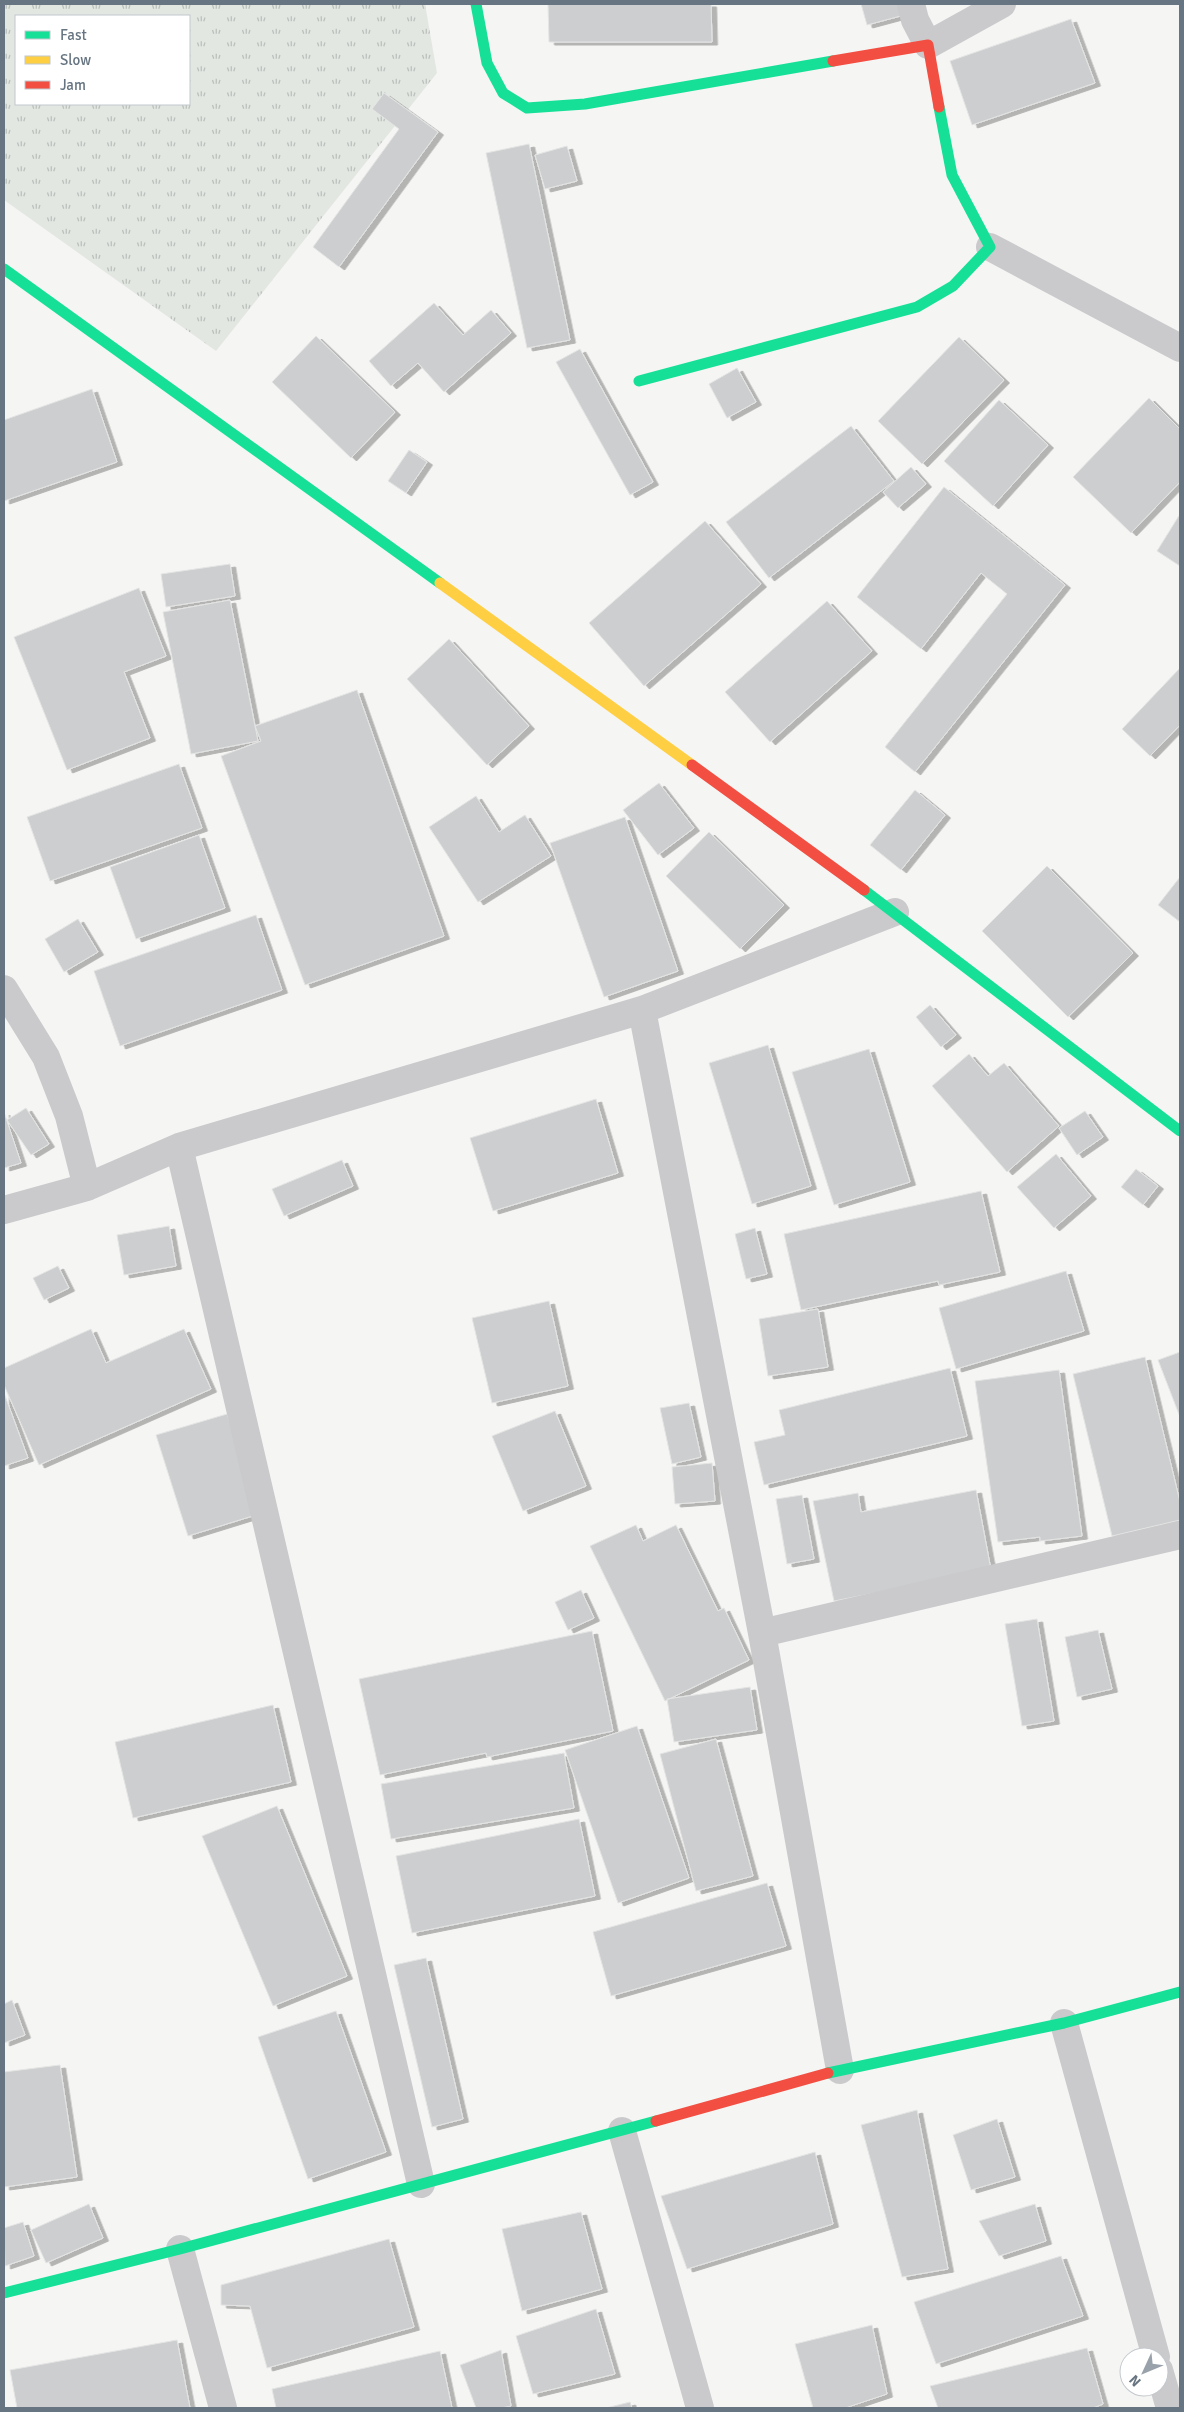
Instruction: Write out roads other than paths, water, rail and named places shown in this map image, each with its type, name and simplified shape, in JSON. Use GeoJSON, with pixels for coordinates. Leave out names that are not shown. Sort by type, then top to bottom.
{"type":"FeatureCollection","features":[{"type":"Feature","properties":{"kind":"street"},"geometry":{"type":"LineString","coordinates":[[476,4],[486,63],[503,93],[527,108],[585,104],[928,45],[1002,4]]}},
{"type":"Feature","properties":{"kind":"street"},"geometry":{"type":"LineString","coordinates":[[911,4],[915,20],[928,45],[952,175],[990,247],[1180,348]]}},
{"type":"Feature","properties":{"kind":"street"},"geometry":{"type":"LineString","coordinates":[[638,381],[916,307],[954,286],[990,247]]}},
{"type":"Feature","properties":{"kind":"street"},"geometry":{"type":"LineString","coordinates":[[4,269],[895,912],[1180,1131]]}},
{"type":"Feature","properties":{"kind":"street"},"geometry":{"type":"LineString","coordinates":[[4,1210],[87,1187],[180,1147],[642,1010],[895,912]]}},
{"type":"Feature","properties":{"kind":"street"},"geometry":{"type":"LineString","coordinates":[[4,989],[46,1057],[69,1116],[87,1187]]}},
{"type":"Feature","properties":{"kind":"street"},"geometry":{"type":"LineString","coordinates":[[642,1010],[762,1633],[840,2070]]}},
{"type":"Feature","properties":{"kind":"street"},"geometry":{"type":"LineString","coordinates":[[180,1147],[421,2184]]}},
{"type":"Feature","properties":{"kind":"street"},"geometry":{"type":"LineString","coordinates":[[762,1633],[1180,1534]]}},
{"type":"Feature","properties":{"kind":"street"},"geometry":{"type":"LineString","coordinates":[[4,2293],[180,2249],[622,2132],[840,2070],[1064,2023],[1180,1992]]}},
{"type":"Feature","properties":{"kind":"street"},"geometry":{"type":"LineString","coordinates":[[1064,2023],[1153,2347]]}},
{"type":"Feature","properties":{"kind":"street"},"geometry":{"type":"LineString","coordinates":[[622,2132],[700,2408]]}},
{"type":"Feature","properties":{"kind":"street"},"geometry":{"type":"LineString","coordinates":[[180,2249],[223,2408]]}}]}
